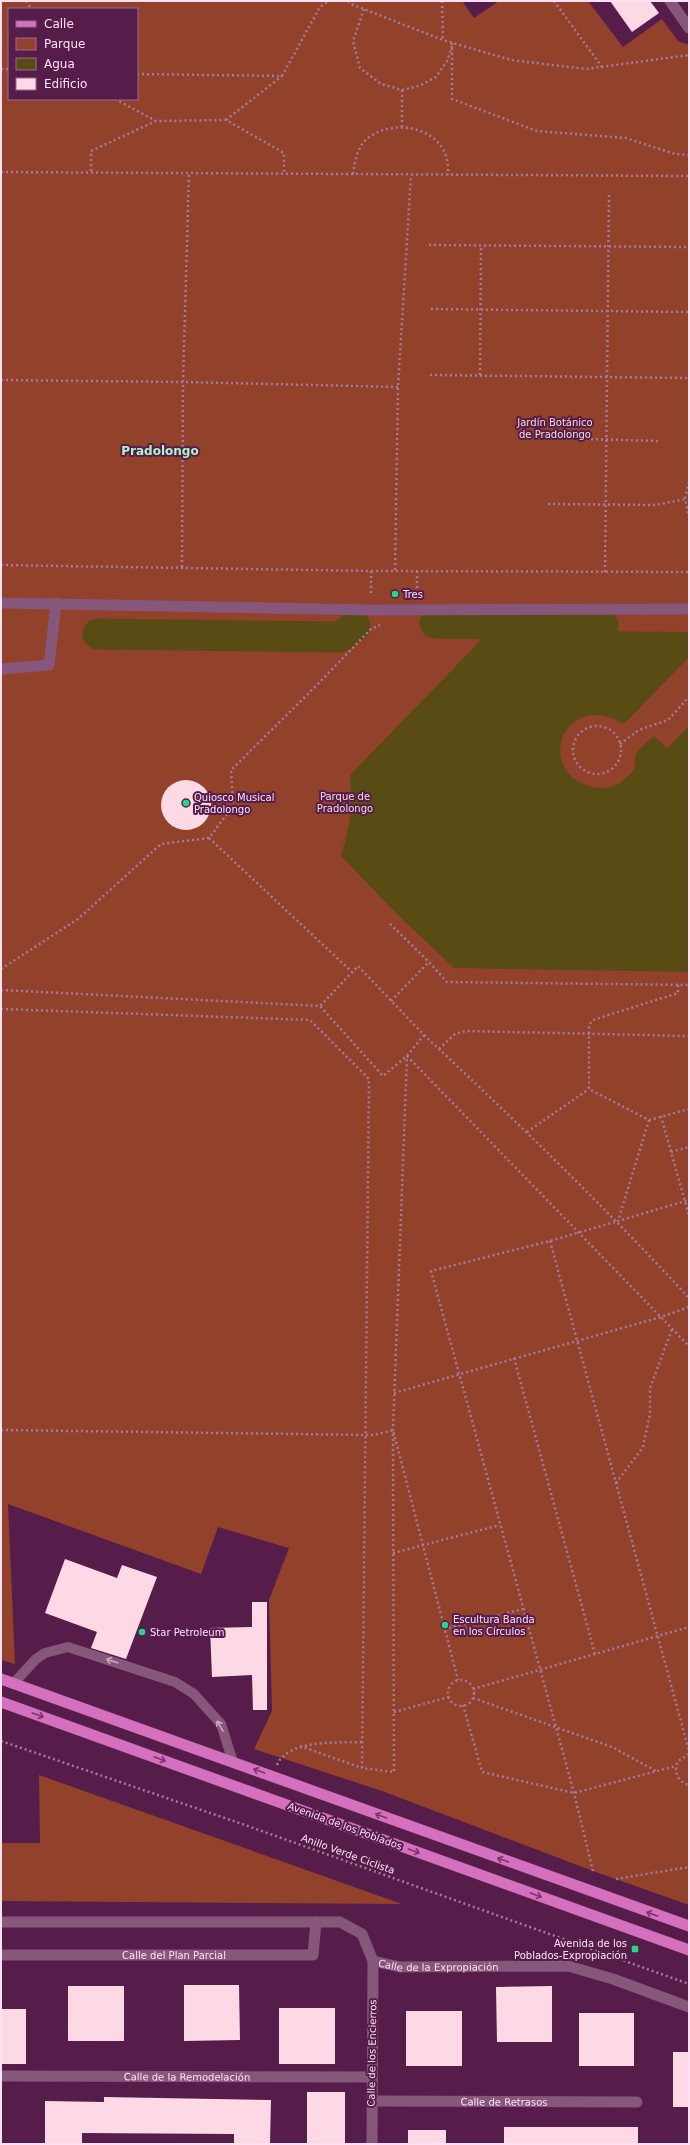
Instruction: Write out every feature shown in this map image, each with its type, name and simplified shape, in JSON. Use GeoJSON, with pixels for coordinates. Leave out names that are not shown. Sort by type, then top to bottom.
{"type":"FeatureCollection","features":[{"type":"Feature","properties":{"kind":"main road"},"geometry":{"type":"LineString","coordinates":[[1,1679],[689,1926]]}},
{"type":"Feature","properties":{"kind":"main road","name":"Avenida de los Poblados"},"geometry":{"type":"LineString","coordinates":[[1,1702],[689,1950]]}},
{"type":"Feature","properties":{"kind":"street"},"geometry":{"type":"LineString","coordinates":[[670,1],[689,28]]}},
{"type":"Feature","properties":{"kind":"street"},"geometry":{"type":"LineString","coordinates":[[1,603],[371,610],[418,608],[689,609]]}},
{"type":"Feature","properties":{"kind":"street"},"geometry":{"type":"LineString","coordinates":[[1,669],[50,665],[56,603]]}},
{"type":"Feature","properties":{"kind":"street"},"geometry":{"type":"LineString","coordinates":[[1,1922],[340,1922],[362,1934],[373,1961]]}},
{"type":"Feature","properties":{"kind":"street","name":"Calle del Plan Parcial"},"geometry":{"type":"LineString","coordinates":[[1,1955],[313,1955],[316,1922]]}},
{"type":"Feature","properties":{"kind":"street","name":"Calle de la Expropiación"},"geometry":{"type":"LineString","coordinates":[[373,1961],[400,1967],[568,1966],[613,1979],[689,2007]]}},
{"type":"Feature","properties":{"kind":"street","name":"Calle de los Encierros"},"geometry":{"type":"LineString","coordinates":[[372,2144],[373,1961]]}},
{"type":"Feature","properties":{"kind":"street","name":"Calle de la Remodelación"},"geometry":{"type":"LineString","coordinates":[[1,2076],[372,2077]]}},
{"type":"Feature","properties":{"kind":"street","name":"Calle de Retrasos"},"geometry":{"type":"LineString","coordinates":[[372,2101],[637,2102]]}},
{"type":"Feature","properties":{"kind":"lane"},"geometry":{"type":"LineString","coordinates":[[13,1684],[36,1659],[45,1653],[68,1647],[175,1682],[194,1694],[220,1724],[233,1762]]}},
{"type":"Feature","properties":{"kind":"path"},"geometry":{"type":"LineString","coordinates":[[226,120],[282,76],[320,7],[329,1]]}},
{"type":"Feature","properties":{"kind":"path"},"geometry":{"type":"LineString","coordinates":[[348,1],[350,4],[364,10],[443,40],[511,60],[586,69],[689,55]]}},
{"type":"Feature","properties":{"kind":"path"},"geometry":{"type":"LineString","coordinates":[[442,1],[443,40]]}},
{"type":"Feature","properties":{"kind":"path"},"geometry":{"type":"LineString","coordinates":[[554,1],[602,67]]}},
{"type":"Feature","properties":{"kind":"path"},"geometry":{"type":"LineString","coordinates":[[364,10],[353,41],[360,68],[381,84],[402,90],[419,86],[436,77],[447,61],[452,43]]}},
{"type":"Feature","properties":{"kind":"path"},"geometry":{"type":"LineString","coordinates":[[452,43],[452,99],[537,131],[626,138],[675,154],[689,155]]}},
{"type":"Feature","properties":{"kind":"path"},"geometry":{"type":"LineString","coordinates":[[138,74],[282,76]]}},
{"type":"Feature","properties":{"kind":"path"},"geometry":{"type":"LineString","coordinates":[[402,90],[402,128]]}},
{"type":"Feature","properties":{"kind":"path"},"geometry":{"type":"LineString","coordinates":[[117,100],[156,121]]}},
{"type":"Feature","properties":{"kind":"path"},"geometry":{"type":"LineString","coordinates":[[91,171],[91,151],[156,121],[226,120],[284,153],[284,173]]}},
{"type":"Feature","properties":{"kind":"path"},"geometry":{"type":"LineString","coordinates":[[353,174],[356,155],[368,138],[391,127],[413,128],[437,141],[446,156],[448,175]]}},
{"type":"Feature","properties":{"kind":"path"},"geometry":{"type":"LineString","coordinates":[[1,172],[91,171],[411,175],[689,176]]}},
{"type":"Feature","properties":{"kind":"path"},"geometry":{"type":"LineString","coordinates":[[182,567],[183,382],[189,172]]}},
{"type":"Feature","properties":{"kind":"path"},"geometry":{"type":"LineString","coordinates":[[395,570],[398,387],[411,175]]}},
{"type":"Feature","properties":{"kind":"path"},"geometry":{"type":"LineString","coordinates":[[605,572],[609,192]]}},
{"type":"Feature","properties":{"kind":"path"},"geometry":{"type":"LineString","coordinates":[[429,246],[689,247]]}},
{"type":"Feature","properties":{"kind":"path"},"geometry":{"type":"LineString","coordinates":[[480,375],[481,246]]}},
{"type":"Feature","properties":{"kind":"path"},"geometry":{"type":"LineString","coordinates":[[431,309],[689,312]]}},
{"type":"Feature","properties":{"kind":"path"},"geometry":{"type":"LineString","coordinates":[[430,375],[689,378]]}},
{"type":"Feature","properties":{"kind":"path"},"geometry":{"type":"LineString","coordinates":[[1,380],[183,382],[398,387]]}},
{"type":"Feature","properties":{"kind":"path"},"geometry":{"type":"LineString","coordinates":[[551,438],[658,441]]}},
{"type":"Feature","properties":{"kind":"path"},"geometry":{"type":"LineString","coordinates":[[689,482],[685,499],[689,517]]}},
{"type":"Feature","properties":{"kind":"path"},"geometry":{"type":"LineString","coordinates":[[548,504],[656,505],[685,499]]}},
{"type":"Feature","properties":{"kind":"path"},"geometry":{"type":"LineString","coordinates":[[1,565],[371,570],[689,572]]}},
{"type":"Feature","properties":{"kind":"path"},"geometry":{"type":"LineString","coordinates":[[371,570],[371,610]]}},
{"type":"Feature","properties":{"kind":"path"},"geometry":{"type":"LineString","coordinates":[[417,570],[418,608]]}},
{"type":"Feature","properties":{"kind":"path"},"geometry":{"type":"LineString","coordinates":[[1,969],[78,919],[161,844],[209,838],[234,806],[232,770],[313,689],[371,628],[384,623]]}},
{"type":"Feature","properties":{"kind":"path"},"geometry":{"type":"LineString","coordinates":[[620,744],[611,731],[596,726],[585,729],[576,737],[572,752],[575,760],[585,771],[600,773],[614,766],[618,759],[620,744],[639,730],[668,720],[689,697]]}},
{"type":"Feature","properties":{"kind":"path"},"geometry":{"type":"LineString","coordinates":[[209,838],[352,972]]}},
{"type":"Feature","properties":{"kind":"path"},"geometry":{"type":"LineString","coordinates":[[390,924],[447,982],[689,985]]}},
{"type":"Feature","properties":{"kind":"path"},"geometry":{"type":"LineString","coordinates":[[391,1001],[429,962]]}},
{"type":"Feature","properties":{"kind":"path"},"geometry":{"type":"LineString","coordinates":[[320,1006],[358,966],[439,1049],[618,1221],[689,1298]]}},
{"type":"Feature","properties":{"kind":"path"},"geometry":{"type":"LineString","coordinates":[[589,1089],[589,1025],[593,1020],[678,993],[678,985]]}},
{"type":"Feature","properties":{"kind":"path"},"geometry":{"type":"LineString","coordinates":[[1,990],[320,1006],[383,1076],[406,1056],[424,1034]]}},
{"type":"Feature","properties":{"kind":"path"},"geometry":{"type":"LineString","coordinates":[[1,1009],[310,1020],[369,1079],[362,1768]]}},
{"type":"Feature","properties":{"kind":"path"},"geometry":{"type":"LineString","coordinates":[[439,1049],[455,1034],[466,1031],[689,1036]]}},
{"type":"Feature","properties":{"kind":"path"},"geometry":{"type":"LineString","coordinates":[[406,1056],[689,1346]]}},
{"type":"Feature","properties":{"kind":"path"},"geometry":{"type":"LineString","coordinates":[[299,1746],[362,1768],[394,1772],[393,1430],[406,1056]]}},
{"type":"Feature","properties":{"kind":"path"},"geometry":{"type":"LineString","coordinates":[[589,1089],[649,1120],[689,1109]]}},
{"type":"Feature","properties":{"kind":"path"},"geometry":{"type":"LineString","coordinates":[[527,1132],[589,1089]]}},
{"type":"Feature","properties":{"kind":"path"},"geometry":{"type":"LineString","coordinates":[[661,1116],[689,1216]]}},
{"type":"Feature","properties":{"kind":"path"},"geometry":{"type":"LineString","coordinates":[[618,1221],[649,1120]]}},
{"type":"Feature","properties":{"kind":"path"},"geometry":{"type":"LineString","coordinates":[[671,1152],[689,1148]]}},
{"type":"Feature","properties":{"kind":"path"},"geometry":{"type":"LineString","coordinates":[[592,1871],[574,1793],[431,1271],[550,1241],[689,1200]]}},
{"type":"Feature","properties":{"kind":"path"},"geometry":{"type":"LineString","coordinates":[[550,1241],[689,1753],[681,1758],[676,1766],[676,1771],[680,1780],[689,1785]]}},
{"type":"Feature","properties":{"kind":"path"},"geometry":{"type":"LineString","coordinates":[[394,1393],[661,1317],[689,1307]]}},
{"type":"Feature","properties":{"kind":"path"},"geometry":{"type":"LineString","coordinates":[[616,1484],[643,1446],[650,1414],[650,1388],[672,1328]]}},
{"type":"Feature","properties":{"kind":"path"},"geometry":{"type":"LineString","coordinates":[[514,1358],[595,1654]]}},
{"type":"Feature","properties":{"kind":"path"},"geometry":{"type":"LineString","coordinates":[[1,1430],[366,1435],[374,1435],[393,1430]]}},
{"type":"Feature","properties":{"kind":"path"},"geometry":{"type":"LineString","coordinates":[[393,1430],[458,1680]]}},
{"type":"Feature","properties":{"kind":"path"},"geometry":{"type":"LineString","coordinates":[[393,1553],[500,1525]]}},
{"type":"Feature","properties":{"kind":"path"},"geometry":{"type":"LineString","coordinates":[[444,1629],[523,1609]]}},
{"type":"Feature","properties":{"kind":"path"},"geometry":{"type":"LineString","coordinates":[[473,1689],[689,1627]]}},
{"type":"Feature","properties":{"kind":"path"},"geometry":{"type":"LineString","coordinates":[[449,1698],[451,1685],[458,1680],[466,1680],[473,1689],[473,1698]]}},
{"type":"Feature","properties":{"kind":"path"},"geometry":{"type":"LineString","coordinates":[[394,1712],[449,1698]]}},
{"type":"Feature","properties":{"kind":"path"},"geometry":{"type":"LineString","coordinates":[[449,1698],[455,1704],[463,1705],[473,1698]]}},
{"type":"Feature","properties":{"kind":"path"},"geometry":{"type":"LineString","coordinates":[[473,1698],[612,1747],[656,1771]]}},
{"type":"Feature","properties":{"kind":"path"},"geometry":{"type":"LineString","coordinates":[[463,1705],[482,1772],[574,1793],[676,1766]]}},
{"type":"Feature","properties":{"kind":"path","name":"Anillo Verde Ciclista"},"geometry":{"type":"LineString","coordinates":[[1,1741],[245,1825],[689,1984]]}},
{"type":"Feature","properties":{"kind":"path"},"geometry":{"type":"LineString","coordinates":[[272,1776],[279,1759],[299,1746],[362,1742]]}},
{"type":"Feature","properties":{"kind":"path"},"geometry":{"type":"LineString","coordinates":[[616,1879],[689,1867]]}},
{"type":"Feature","properties":{"kind":"green space","name":"Parque de Pradolongo"},"geometry":{"type":"Polygon","coordinates":[[[1,1],[462,1],[474,18],[499,1],[588,1],[623,47],[662,19],[678,41],[689,45],[689,1905],[593,1871],[382,1791],[254,1749],[272,1711],[269,1600],[289,1548],[218,1527],[201,1574],[8,1504],[15,1664],[1,1660],[1,1]]]}},
{"type":"Feature","properties":{"kind":"green space"},"geometry":{"type":"Polygon","coordinates":[[[39,1775],[402,1904],[1,1901],[1,1843],[40,1843],[39,1775]]]}},
{"type":"Feature","properties":{"kind":"water"},"geometry":{"type":"Polygon","coordinates":[[[491,630],[689,632],[689,657],[624,724],[603,716],[585,716],[572,724],[563,736],[560,750],[563,765],[572,778],[597,788],[610,787],[621,782],[632,772],[635,767],[636,754],[654,736],[667,748],[689,726],[689,972],[454,968],[399,916],[341,856],[347,836],[350,816],[350,775],[491,630]]]}},
{"type":"Feature","properties":{"kind":"building"},"geometry":{"type":"Polygon","coordinates":[[[610,1],[650,1],[659,13],[632,32],[610,1]]]}},
{"type":"Feature","properties":{"kind":"building","name":"Quiosco Musical Pradolongo"},"geometry":{"type":"Polygon","coordinates":[[[186,780],[196,782],[204,787],[209,795],[211,805],[209,815],[204,823],[196,828],[186,830],[176,828],[168,823],[163,815],[161,805],[163,795],[168,787],[176,782],[186,780]]]}},
{"type":"Feature","properties":{"kind":"building"},"geometry":{"type":"Polygon","coordinates":[[[65,1559],[117,1578],[122,1565],[157,1577],[126,1659],[91,1648],[97,1632],[45,1613],[65,1559]]]}},
{"type":"Feature","properties":{"kind":"building"},"geometry":{"type":"Polygon","coordinates":[[[252,1602],[267,1602],[267,1710],[253,1710],[252,1675],[212,1677],[210,1628],[252,1627],[252,1602]]]}},
{"type":"Feature","properties":{"kind":"building"},"geometry":{"type":"Polygon","coordinates":[[[184,1985],[239,1985],[240,2040],[184,2041],[184,1985]]]}},
{"type":"Feature","properties":{"kind":"building"},"geometry":{"type":"Polygon","coordinates":[[[68,1986],[124,1986],[124,2041],[68,2041],[68,1986]]]}},
{"type":"Feature","properties":{"kind":"building"},"geometry":{"type":"Polygon","coordinates":[[[552,1986],[552,2042],[497,2042],[496,1987],[552,1986]]]}},
{"type":"Feature","properties":{"kind":"building"},"geometry":{"type":"Polygon","coordinates":[[[279,2008],[335,2008],[335,2064],[279,2064],[279,2008]]]}},
{"type":"Feature","properties":{"kind":"building"},"geometry":{"type":"Polygon","coordinates":[[[1,2009],[26,2009],[26,2064],[1,2064],[1,2009]]]}},
{"type":"Feature","properties":{"kind":"building"},"geometry":{"type":"Polygon","coordinates":[[[406,2011],[462,2011],[462,2066],[406,2066],[406,2011]]]}},
{"type":"Feature","properties":{"kind":"building"},"geometry":{"type":"Polygon","coordinates":[[[579,2013],[634,2013],[634,2066],[579,2066],[579,2013]]]}},
{"type":"Feature","properties":{"kind":"building"},"geometry":{"type":"Polygon","coordinates":[[[673,2052],[689,2052],[689,2107],[673,2107],[673,2052]]]}},
{"type":"Feature","properties":{"kind":"building"},"geometry":{"type":"Polygon","coordinates":[[[307,2092],[345,2092],[345,2144],[307,2144],[307,2092]]]}},
{"type":"Feature","properties":{"kind":"building"},"geometry":{"type":"Polygon","coordinates":[[[104,2097],[271,2100],[270,2144],[234,2144],[234,2134],[82,2133],[82,2144],[45,2144],[45,2101],[104,2102],[104,2097]]]}},
{"type":"Feature","properties":{"kind":"building"},"geometry":{"type":"Polygon","coordinates":[[[504,2127],[638,2127],[638,2144],[504,2144],[504,2127]]]}},
{"type":"Feature","properties":{"kind":"building"},"geometry":{"type":"Polygon","coordinates":[[[408,2130],[446,2130],[446,2144],[408,2144],[408,2130]]]}},
{"type":"Feature","properties":{"kind":"waterway"},"geometry":{"type":"LineString","coordinates":[[435,623],[603,625],[602,631]]}},
{"type":"Feature","properties":{"kind":"waterway"},"geometry":{"type":"LineString","coordinates":[[98,634],[340,637],[355,626]]}},
{"type":"Feature","properties":{"kind":"place","name":"Tres"},"geometry":{"type":"Point","coordinates":[395,594]}},
{"type":"Feature","properties":{"kind":"place","name":"Quiosco Musical Pradolongo"},"geometry":{"type":"Point","coordinates":[186,803]}},
{"type":"Feature","properties":{"kind":"place","name":"Escultura Banda en los Círculos"},"geometry":{"type":"Point","coordinates":[445,1625]}},
{"type":"Feature","properties":{"kind":"place","name":"Star Petroleum"},"geometry":{"type":"Point","coordinates":[142,1632]}},
{"type":"Feature","properties":{"kind":"place","name":"Avenida de los Poblados-Expropiación"},"geometry":{"type":"Point","coordinates":[635,1949]}},
{"type":"Feature","properties":{"kind":"district","name":"Pradolongo"},"geometry":{"type":"Point","coordinates":[160,451]}},
{"type":"Feature","properties":{"kind":"park label","name":"Jardín Botánico de Pradolongo"},"geometry":{"type":"Point","coordinates":[555,428]}}]}
